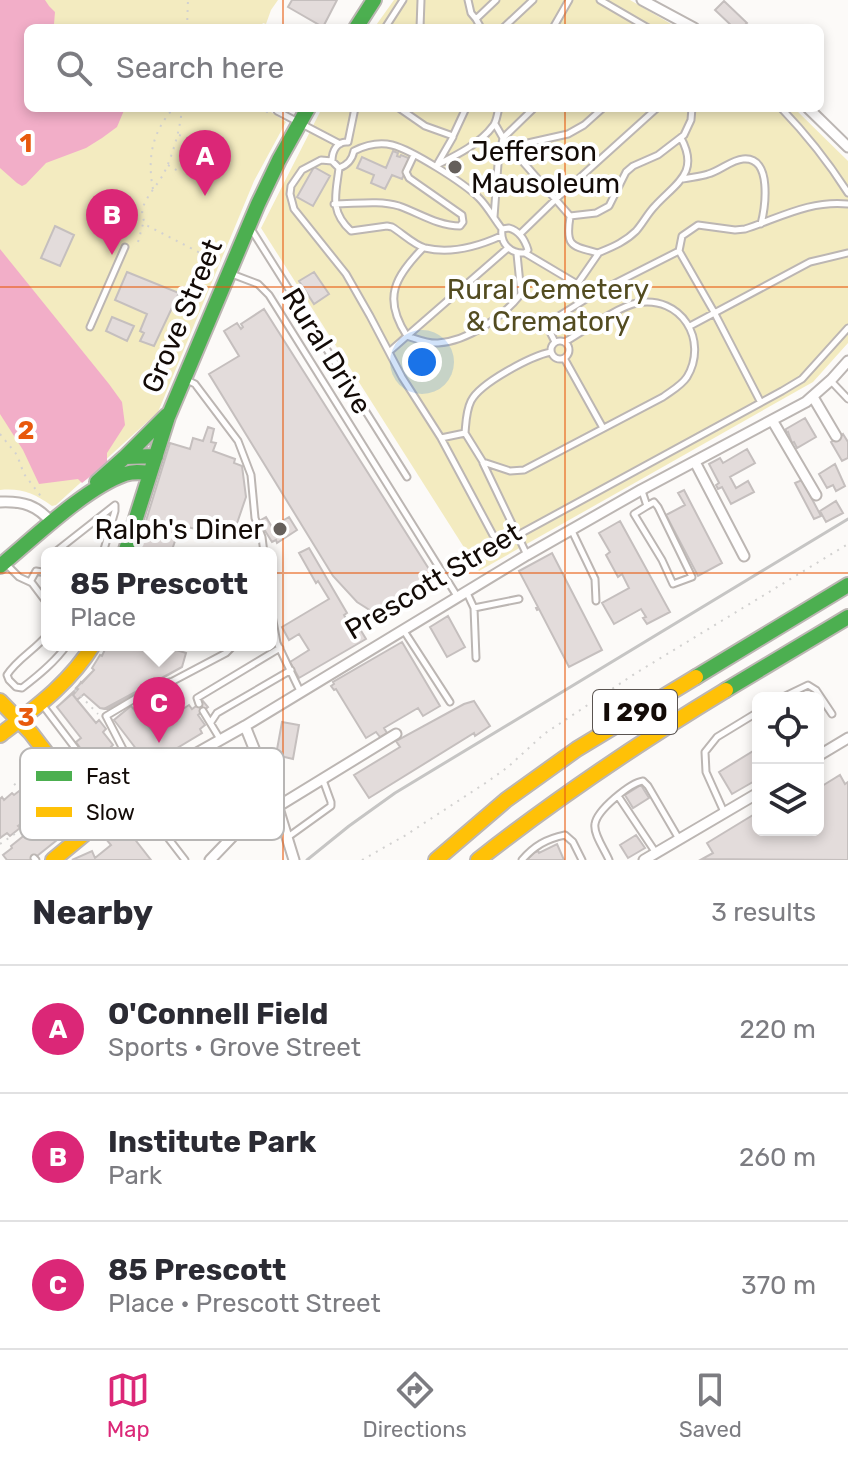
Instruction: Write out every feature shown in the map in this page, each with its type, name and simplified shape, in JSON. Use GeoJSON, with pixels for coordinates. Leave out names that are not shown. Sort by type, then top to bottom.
{"type":"FeatureCollection","features":[{"type":"Feature","properties":{"kind":"main road"},"geometry":{"type":"LineString","coordinates":[[359,24],[374,0]]}},
{"type":"Feature","properties":{"kind":"main road","name":"Grove Street"},"geometry":{"type":"LineString","coordinates":[[127,547],[184,379],[248,225],[306,112]]}},
{"type":"Feature","properties":{"kind":"main road"},"geometry":{"type":"LineString","coordinates":[[86,495],[171,412]]}},
{"type":"Feature","properties":{"kind":"main road"},"geometry":{"type":"LineString","coordinates":[[125,457],[156,456]]}},
{"type":"Feature","properties":{"kind":"main road"},"geometry":{"type":"LineString","coordinates":[[2,564],[86,495],[124,474],[137,471],[150,473]]}},
{"type":"Feature","properties":{"kind":"main road","name":"I 290"},"geometry":{"type":"LineString","coordinates":[[436,858],[515,793],[577,749],[848,585]]}},
{"type":"Feature","properties":{"kind":"main road","name":"I 290"},"geometry":{"type":"LineString","coordinates":[[478,860],[617,759],[848,617]]}},
{"type":"Feature","properties":{"kind":"main road"},"geometry":{"type":"LineString","coordinates":[[0,735],[75,671],[89,651]]}},
{"type":"Feature","properties":{"kind":"main road"},"geometry":{"type":"LineString","coordinates":[[0,701],[19,721],[33,748]]}},
{"type":"Feature","properties":{"kind":"main road","name":"Prescott Street"},"geometry":{"type":"LineString","coordinates":[[53,860],[77,840]]}},
{"type":"Feature","properties":{"kind":"street"},"geometry":{"type":"LineString","coordinates":[[642,0],[687,24]]}},
{"type":"Feature","properties":{"kind":"street"},"geometry":{"type":"LineString","coordinates":[[812,112],[848,147]]}},
{"type":"Feature","properties":{"kind":"street","name":"Prescott Street"},"geometry":{"type":"LineString","coordinates":[[205,748],[527,555],[813,397],[848,361]]}},
{"type":"Feature","properties":{"kind":"street"},"geometry":{"type":"LineString","coordinates":[[813,397],[836,436]]}},
{"type":"Feature","properties":{"kind":"street"},"geometry":{"type":"LineString","coordinates":[[772,420],[816,495]]}},
{"type":"Feature","properties":{"kind":"street"},"geometry":{"type":"LineString","coordinates":[[695,462],[744,556]]}},
{"type":"Feature","properties":{"kind":"street"},"geometry":{"type":"LineString","coordinates":[[0,502],[32,505],[52,523]]}},
{"type":"Feature","properties":{"kind":"street"},"geometry":{"type":"LineString","coordinates":[[245,726],[254,748]]}},
{"type":"Feature","properties":{"kind":"street"},"geometry":{"type":"LineString","coordinates":[[284,804],[396,734]]}},
{"type":"Feature","properties":{"kind":"street"},"geometry":{"type":"LineString","coordinates":[[824,750],[847,741]]}},
{"type":"Feature","properties":{"kind":"street"},"geometry":{"type":"LineString","coordinates":[[644,860],[752,796]]}},
{"type":"Feature","properties":{"kind":"street"},"geometry":{"type":"LineString","coordinates":[[284,828],[294,860]]}},
{"type":"Feature","properties":{"kind":"street"},"geometry":{"type":"LineString","coordinates":[[210,860],[229,840]]}},
{"type":"Feature","properties":{"kind":"lane"},"geometry":{"type":"LineString","coordinates":[[388,24],[403,0]]}},
{"type":"Feature","properties":{"kind":"lane"},"geometry":{"type":"LineString","coordinates":[[420,24],[421,0]]}},
{"type":"Feature","properties":{"kind":"lane"},"geometry":{"type":"LineString","coordinates":[[468,0],[471,13],[479,24]]}},
{"type":"Feature","properties":{"kind":"lane"},"geometry":{"type":"LineString","coordinates":[[476,19],[496,0]]}},
{"type":"Feature","properties":{"kind":"lane"},"geometry":{"type":"LineString","coordinates":[[507,24],[533,0]]}},
{"type":"Feature","properties":{"kind":"lane"},"geometry":{"type":"LineString","coordinates":[[555,24],[569,0]]}},
{"type":"Feature","properties":{"kind":"lane"},"geometry":{"type":"LineString","coordinates":[[600,0],[641,24]]}},
{"type":"Feature","properties":{"kind":"lane"},"geometry":{"type":"LineString","coordinates":[[279,112],[340,144]]}},
{"type":"Feature","properties":{"kind":"lane"},"geometry":{"type":"LineString","coordinates":[[354,112],[348,142],[354,151]]}},
{"type":"Feature","properties":{"kind":"lane"},"geometry":{"type":"LineString","coordinates":[[405,112],[425,126],[453,136]]}},
{"type":"Feature","properties":{"kind":"lane"},"geometry":{"type":"LineString","coordinates":[[435,166],[464,112]]}},
{"type":"Feature","properties":{"kind":"lane"},"geometry":{"type":"LineString","coordinates":[[435,166],[470,146],[495,124],[498,112]]}},
{"type":"Feature","properties":{"kind":"lane"},"geometry":{"type":"LineString","coordinates":[[494,218],[503,138],[530,112]]}},
{"type":"Feature","properties":{"kind":"lane"},"geometry":{"type":"LineString","coordinates":[[510,147],[568,134],[599,112]]}},
{"type":"Feature","properties":{"kind":"lane"},"geometry":{"type":"LineString","coordinates":[[520,234],[653,112]]}},
{"type":"Feature","properties":{"kind":"lane"},"geometry":{"type":"LineString","coordinates":[[570,216],[604,210],[613,200],[626,172],[681,138],[687,130],[692,112]]}},
{"type":"Feature","properties":{"kind":"lane"},"geometry":{"type":"LineString","coordinates":[[785,112],[848,193]]}},
{"type":"Feature","properties":{"kind":"lane"},"geometry":{"type":"LineString","coordinates":[[495,124],[510,147],[570,216],[568,239],[571,244],[598,253]]}},
{"type":"Feature","properties":{"kind":"lane"},"geometry":{"type":"LineString","coordinates":[[578,283],[598,253],[634,233],[655,205],[682,179],[689,156],[681,138]]}},
{"type":"Feature","properties":{"kind":"lane"},"geometry":{"type":"LineString","coordinates":[[332,161],[334,149],[348,142]]}},
{"type":"Feature","properties":{"kind":"lane"},"geometry":{"type":"LineString","coordinates":[[339,168],[349,163],[354,151],[363,146],[392,145],[414,155],[477,196],[494,218],[508,248],[517,254],[525,253],[594,294]]}},
{"type":"Feature","properties":{"kind":"lane"},"geometry":{"type":"LineString","coordinates":[[334,204],[378,202],[398,206],[449,226],[460,226],[462,215],[409,178],[406,172],[414,155]]}},
{"type":"Feature","properties":{"kind":"lane"},"geometry":{"type":"LineString","coordinates":[[682,179],[709,174],[741,159],[753,161],[761,171],[765,185],[766,201],[761,224]]}},
{"type":"Feature","properties":{"kind":"lane"},"geometry":{"type":"LineString","coordinates":[[339,168],[332,161],[321,160],[302,170],[291,186],[292,203],[300,219],[346,274],[493,535],[500,541],[518,535],[802,379],[848,328]]}},
{"type":"Feature","properties":{"kind":"lane"},"geometry":{"type":"LineString","coordinates":[[339,168],[334,204],[341,222],[351,231],[392,227],[423,248],[460,249],[476,247],[502,232],[514,230],[526,244],[528,250],[525,253]]}},
{"type":"Feature","properties":{"kind":"lane"},"geometry":{"type":"LineString","coordinates":[[760,401],[679,251],[682,236],[698,225],[735,230],[809,206],[848,204]]}},
{"type":"Feature","properties":{"kind":"lane","name":"Rural Drive"},"geometry":{"type":"LineString","coordinates":[[248,225],[407,477]]}},
{"type":"Feature","properties":{"kind":"lane"},"geometry":{"type":"LineString","coordinates":[[90,327],[125,247]]}},
{"type":"Feature","properties":{"kind":"lane"},"geometry":{"type":"LineString","coordinates":[[423,248],[394,287],[394,309],[407,336],[436,344],[471,333],[499,316],[521,294],[517,254]]}},
{"type":"Feature","properties":{"kind":"lane"},"geometry":{"type":"LineString","coordinates":[[390,351],[508,248]]}},
{"type":"Feature","properties":{"kind":"lane"},"geometry":{"type":"LineString","coordinates":[[555,342],[546,324],[594,294],[679,251]]}},
{"type":"Feature","properties":{"kind":"lane"},"geometry":{"type":"LineString","coordinates":[[690,326],[810,262],[848,253]]}},
{"type":"Feature","properties":{"kind":"lane"},"geometry":{"type":"LineString","coordinates":[[228,273],[258,284],[269,295],[474,608],[476,658]]}},
{"type":"Feature","properties":{"kind":"lane"},"geometry":{"type":"LineString","coordinates":[[483,462],[519,472],[545,460],[663,397],[685,379],[694,352],[690,326],[672,309],[651,302],[628,306],[565,342],[555,342],[551,352],[554,357],[564,358]]}},
{"type":"Feature","properties":{"kind":"lane"},"geometry":{"type":"LineString","coordinates":[[564,358],[569,353],[565,342]]}},
{"type":"Feature","properties":{"kind":"lane"},"geometry":{"type":"LineString","coordinates":[[527,555],[483,462],[465,433],[470,403],[477,392],[505,373],[551,352]]}},
{"type":"Feature","properties":{"kind":"lane"},"geometry":{"type":"LineString","coordinates":[[564,358],[603,428]]}},
{"type":"Feature","properties":{"kind":"lane"},"geometry":{"type":"LineString","coordinates":[[184,379],[195,384],[238,441],[251,475],[255,518],[263,547]]}},
{"type":"Feature","properties":{"kind":"lane"},"geometry":{"type":"LineString","coordinates":[[831,380],[848,399]]}},
{"type":"Feature","properties":{"kind":"lane"},"geometry":{"type":"LineString","coordinates":[[441,438],[465,433]]}},
{"type":"Feature","properties":{"kind":"lane"},"geometry":{"type":"LineString","coordinates":[[641,490],[647,506]]}},
{"type":"Feature","properties":{"kind":"lane"},"geometry":{"type":"LineString","coordinates":[[654,502],[658,507],[692,577],[673,584],[634,514],[647,506],[654,502]]}},
{"type":"Feature","properties":{"kind":"lane"},"geometry":{"type":"LineString","coordinates":[[62,547],[115,505],[105,547]]}},
{"type":"Feature","properties":{"kind":"lane"},"geometry":{"type":"LineString","coordinates":[[571,530],[595,579],[596,601]]}},
{"type":"Feature","properties":{"kind":"lane"},"geometry":{"type":"LineString","coordinates":[[2,564],[30,582],[41,596]]}},
{"type":"Feature","properties":{"kind":"lane"},"geometry":{"type":"LineString","coordinates":[[30,582],[36,571],[41,572]]}},
{"type":"Feature","properties":{"kind":"lane"},"geometry":{"type":"LineString","coordinates":[[474,608],[519,599]]}},
{"type":"Feature","properties":{"kind":"lane"},"geometry":{"type":"LineString","coordinates":[[403,630],[450,702]]}},
{"type":"Feature","properties":{"kind":"lane"},"geometry":{"type":"LineString","coordinates":[[41,641],[7,675],[16,687],[22,688],[62,651]]}},
{"type":"Feature","properties":{"kind":"lane"},"geometry":{"type":"LineString","coordinates":[[277,643],[301,692]]}},
{"type":"Feature","properties":{"kind":"lane"},"geometry":{"type":"LineString","coordinates":[[122,748],[106,716],[158,685],[173,681],[228,651]]}},
{"type":"Feature","properties":{"kind":"lane"},"geometry":{"type":"LineString","coordinates":[[199,704],[197,698],[275,651]]}},
{"type":"Feature","properties":{"kind":"lane"},"geometry":{"type":"LineString","coordinates":[[211,722],[217,713],[291,670]]}},
{"type":"Feature","properties":{"kind":"lane"},"geometry":{"type":"LineString","coordinates":[[793,692],[808,685],[817,692]]}},
{"type":"Feature","properties":{"kind":"lane"},"geometry":{"type":"LineString","coordinates":[[41,702],[75,748]]}},
{"type":"Feature","properties":{"kind":"lane"},"geometry":{"type":"LineString","coordinates":[[824,702],[832,714]]}},
{"type":"Feature","properties":{"kind":"lane"},"geometry":{"type":"LineString","coordinates":[[203,711],[220,739]]}},
{"type":"Feature","properties":{"kind":"lane"},"geometry":{"type":"LineString","coordinates":[[724,812],[706,772],[705,752],[717,737],[752,716]]}},
{"type":"Feature","properties":{"kind":"lane"},"geometry":{"type":"LineString","coordinates":[[287,838],[331,806],[323,780]]}},
{"type":"Feature","properties":{"kind":"lane"},"geometry":{"type":"LineString","coordinates":[[609,860],[594,827],[595,820],[635,783],[643,781],[648,786],[679,839]]}},
{"type":"Feature","properties":{"kind":"lane"},"geometry":{"type":"LineString","coordinates":[[618,796],[656,853]]}},
{"type":"Feature","properties":{"kind":"lane"},"geometry":{"type":"LineString","coordinates":[[522,860],[531,849],[549,838],[565,835],[573,842],[582,860]]}},
{"type":"Feature","properties":{"kind":"lane"},"geometry":{"type":"LineString","coordinates":[[170,840],[185,860]]}},
{"type":"Feature","properties":{"kind":"path"},"geometry":{"type":"LineString","coordinates":[[187,24],[188,0]]}},
{"type":"Feature","properties":{"kind":"path"},"geometry":{"type":"LineString","coordinates":[[153,190],[150,158],[160,125],[171,112]]}},
{"type":"Feature","properties":{"kind":"path"},"geometry":{"type":"LineString","coordinates":[[138,242],[144,222],[143,207],[167,165],[181,112]]}},
{"type":"Feature","properties":{"kind":"path"},"geometry":{"type":"LineString","coordinates":[[177,134],[194,140]]}},
{"type":"Feature","properties":{"kind":"path"},"geometry":{"type":"LineString","coordinates":[[167,165],[178,171]]}},
{"type":"Feature","properties":{"kind":"path"},"geometry":{"type":"LineString","coordinates":[[144,222],[207,256],[211,261],[209,266]]}},
{"type":"Feature","properties":{"kind":"path"},"geometry":{"type":"LineString","coordinates":[[0,434],[17,455],[24,474],[43,499]]}},
{"type":"Feature","properties":{"kind":"path"},"geometry":{"type":"LineString","coordinates":[[362,860],[487,782],[544,734],[636,673],[848,544]]}},
{"type":"Feature","properties":{"kind":"path"},"geometry":{"type":"LineString","coordinates":[[74,689],[99,715],[106,716]]}},
{"type":"Feature","properties":{"kind":"path"},"geometry":{"type":"LineString","coordinates":[[14,785],[20,780]]}},
{"type":"Feature","properties":{"kind":"path"},"geometry":{"type":"LineString","coordinates":[[0,844],[20,830]]}},
{"type":"Feature","properties":{"kind":"green space"},"geometry":{"type":"Polygon","coordinates":[[[0,0],[278,0],[266,24],[24,24],[24,112],[271,112],[286,122],[254,181],[158,412],[56,505],[52,506],[27,492],[0,490],[0,0]]]}},
{"type":"Feature","properties":{"kind":"green space"},"geometry":{"type":"Polygon","coordinates":[[[394,0],[630,0],[671,24],[377,24],[394,0]]]}},
{"type":"Feature","properties":{"kind":"green space","name":"Rural Cemetery & Crematory"},"geometry":{"type":"Polygon","coordinates":[[[320,112],[798,112],[848,161],[848,343],[813,382],[479,571],[261,228],[320,112]]]}},
{"type":"Feature","properties":{"kind":"shaded area"},"geometry":{"type":"Polygon","coordinates":[[[0,0],[45,0],[55,12],[54,24],[24,24],[24,112],[123,112],[117,127],[102,138],[86,148],[46,163],[22,186],[0,168],[0,0]]]}},
{"type":"Feature","properties":{"kind":"shaded area"},"geometry":{"type":"Polygon","coordinates":[[[0,249],[122,402],[125,425],[107,453],[107,463],[82,483],[78,479],[39,484],[23,450],[0,414],[0,249]]]}},
{"type":"Feature","properties":{"kind":"building"},"geometry":{"type":"Polygon","coordinates":[[[292,0],[337,0],[325,24],[318,24],[288,7],[292,0]]]}},
{"type":"Feature","properties":{"kind":"building"},"geometry":{"type":"Polygon","coordinates":[[[724,1],[747,23],[730,24],[715,10],[724,1]]]}},
{"type":"Feature","properties":{"kind":"building"},"geometry":{"type":"Polygon","coordinates":[[[393,151],[398,153],[397,156],[411,159],[402,179],[392,175],[385,189],[371,183],[374,175],[357,168],[362,157],[386,168],[393,151]]]}},
{"type":"Feature","properties":{"kind":"building"},"geometry":{"type":"Polygon","coordinates":[[[314,167],[330,176],[313,206],[297,197],[314,167]]]}},
{"type":"Feature","properties":{"kind":"building"},"geometry":{"type":"Polygon","coordinates":[[[55,226],[74,235],[60,266],[41,258],[55,226]]]}},
{"type":"Feature","properties":{"kind":"building"},"geometry":{"type":"Polygon","coordinates":[[[127,272],[179,293],[154,346],[140,341],[144,333],[140,331],[147,314],[115,300],[127,272]]]}},
{"type":"Feature","properties":{"kind":"building"},"geometry":{"type":"Polygon","coordinates":[[[314,272],[329,294],[314,304],[299,281],[314,272]]]}},
{"type":"Feature","properties":{"kind":"building"},"geometry":{"type":"Polygon","coordinates":[[[264,309],[434,577],[376,614],[357,602],[333,576],[209,374],[239,356],[224,331],[237,323],[241,329],[241,324],[264,309]]]}},
{"type":"Feature","properties":{"kind":"building"},"geometry":{"type":"Polygon","coordinates":[[[112,317],[134,326],[127,341],[106,331],[112,317]]]}},
{"type":"Feature","properties":{"kind":"building"},"geometry":{"type":"Polygon","coordinates":[[[805,418],[816,437],[797,448],[786,429],[805,418]]]}},
{"type":"Feature","properties":{"kind":"building"},"geometry":{"type":"Polygon","coordinates":[[[208,427],[214,429],[211,442],[216,443],[213,451],[235,459],[234,463],[242,466],[246,497],[233,535],[202,521],[199,530],[184,526],[182,533],[178,532],[173,547],[138,547],[170,443],[190,449],[193,438],[203,441],[208,427]]]}},
{"type":"Feature","properties":{"kind":"building"},"geometry":{"type":"Polygon","coordinates":[[[208,427],[214,429],[211,442],[216,443],[213,451],[235,459],[234,463],[242,466],[246,497],[233,535],[202,521],[199,530],[184,526],[182,533],[178,532],[173,547],[138,547],[170,443],[190,449],[193,438],[203,441],[208,427]]]}},
{"type":"Feature","properties":{"kind":"building"},"geometry":{"type":"Polygon","coordinates":[[[843,434],[848,442],[848,458],[842,461],[831,442],[843,434]]]}},
{"type":"Feature","properties":{"kind":"building"},"geometry":{"type":"Polygon","coordinates":[[[747,449],[755,463],[730,477],[736,488],[748,481],[754,492],[731,504],[722,487],[718,489],[716,485],[719,483],[709,464],[720,458],[723,463],[747,449]]]}},
{"type":"Feature","properties":{"kind":"building"},"geometry":{"type":"Polygon","coordinates":[[[835,464],[845,486],[836,491],[833,485],[827,488],[819,474],[835,464]]]}},
{"type":"Feature","properties":{"kind":"building"},"geometry":{"type":"Polygon","coordinates":[[[802,480],[821,516],[814,519],[795,483],[802,480]]]}},
{"type":"Feature","properties":{"kind":"building"},"geometry":{"type":"Polygon","coordinates":[[[684,490],[722,563],[698,576],[666,515],[685,505],[678,493],[684,490]]]}},
{"type":"Feature","properties":{"kind":"building"},"geometry":{"type":"Polygon","coordinates":[[[836,501],[843,513],[826,522],[820,511],[836,501]]]}},
{"type":"Feature","properties":{"kind":"building","name":"Ralph's Diner"},"geometry":{"type":"Polygon","coordinates":[[[266,517],[272,527],[289,517],[297,530],[277,543],[276,540],[272,542],[259,521],[266,517]]]}},
{"type":"Feature","properties":{"kind":"building"},"geometry":{"type":"Polygon","coordinates":[[[620,521],[670,612],[647,624],[641,609],[614,624],[602,603],[629,588],[622,574],[618,577],[606,555],[610,552],[599,533],[620,521]]]}},
{"type":"Feature","properties":{"kind":"building"},"geometry":{"type":"Polygon","coordinates":[[[309,548],[347,613],[344,615],[351,627],[357,624],[366,639],[299,678],[290,662],[309,650],[299,634],[289,640],[282,627],[329,599],[299,553],[309,548]]]}},
{"type":"Feature","properties":{"kind":"building"},"geometry":{"type":"Polygon","coordinates":[[[552,553],[602,650],[569,667],[519,571],[552,553]]]}},
{"type":"Feature","properties":{"kind":"building"},"geometry":{"type":"Polygon","coordinates":[[[448,616],[465,647],[447,657],[430,627],[448,616]]]}},
{"type":"Feature","properties":{"kind":"building"},"geometry":{"type":"Polygon","coordinates":[[[402,642],[440,706],[423,716],[418,708],[384,728],[387,733],[380,737],[376,732],[366,738],[336,689],[331,686],[402,642]]]}},
{"type":"Feature","properties":{"kind":"building"},"geometry":{"type":"Polygon","coordinates":[[[104,651],[186,653],[182,667],[104,709],[84,694],[77,700],[73,695],[104,651]]]}},
{"type":"Feature","properties":{"kind":"building"},"geometry":{"type":"Polygon","coordinates":[[[104,651],[186,653],[182,667],[108,709],[100,708],[84,694],[77,700],[96,723],[99,720],[113,745],[112,748],[80,748],[76,742],[81,738],[57,707],[94,670],[92,668],[104,651]]]}},
{"type":"Feature","properties":{"kind":"building"},"geometry":{"type":"Polygon","coordinates":[[[162,686],[164,689],[167,687],[183,709],[189,705],[192,709],[203,701],[208,707],[198,715],[205,725],[200,729],[202,733],[177,748],[135,748],[114,720],[131,706],[156,735],[167,727],[150,700],[154,697],[152,694],[162,686]]]}},
{"type":"Feature","properties":{"kind":"building"},"geometry":{"type":"Polygon","coordinates":[[[73,692],[96,723],[99,720],[106,729],[103,732],[113,745],[112,748],[80,748],[76,742],[81,738],[57,707],[73,692]]]}},
{"type":"Feature","properties":{"kind":"building"},"geometry":{"type":"Polygon","coordinates":[[[474,701],[490,726],[369,798],[354,775],[400,747],[396,741],[474,701]]]}},
{"type":"Feature","properties":{"kind":"building"},"geometry":{"type":"Polygon","coordinates":[[[282,722],[299,725],[293,759],[284,757],[284,748],[277,748],[282,722]]]}},
{"type":"Feature","properties":{"kind":"building"},"geometry":{"type":"Polygon","coordinates":[[[752,752],[752,782],[732,794],[719,772],[752,752]]]}},
{"type":"Feature","properties":{"kind":"building"},"geometry":{"type":"Polygon","coordinates":[[[840,775],[845,784],[848,782],[848,860],[702,859],[713,853],[707,843],[752,816],[752,836],[824,836],[824,785],[840,775]]]}},
{"type":"Feature","properties":{"kind":"building"},"geometry":{"type":"Polygon","coordinates":[[[641,785],[649,798],[633,808],[625,795],[641,785]]]}},
{"type":"Feature","properties":{"kind":"building"},"geometry":{"type":"Polygon","coordinates":[[[20,790],[20,828],[10,836],[7,833],[0,838],[0,799],[2,797],[4,800],[12,793],[14,795],[20,790]]]}},
{"type":"Feature","properties":{"kind":"building"},"geometry":{"type":"Polygon","coordinates":[[[636,835],[645,848],[628,858],[620,845],[636,835]]]}},
{"type":"Feature","properties":{"kind":"building"},"geometry":{"type":"Polygon","coordinates":[[[20,839],[57,840],[32,860],[7,860],[3,855],[20,839]]]}},
{"type":"Feature","properties":{"kind":"building"},"geometry":{"type":"Polygon","coordinates":[[[107,840],[135,840],[151,860],[72,860],[92,851],[95,858],[111,845],[107,840]]]}},
{"type":"Feature","properties":{"kind":"building"},"geometry":{"type":"Polygon","coordinates":[[[557,844],[564,860],[527,860],[533,853],[557,844]]]}},
{"type":"Feature","properties":{"kind":"railway"},"geometry":{"type":"LineString","coordinates":[[307,860],[395,793],[848,519]]}},
{"type":"Feature","properties":{"kind":"traffic: fast"},"geometry":{"type":"LineString","coordinates":[[359,24],[374,0]]}},
{"type":"Feature","properties":{"kind":"traffic: fast"},"geometry":{"type":"LineString","coordinates":[[127,547],[168,417],[258,204],[306,112]]}},
{"type":"Feature","properties":{"kind":"traffic: fast"},"geometry":{"type":"LineString","coordinates":[[125,457],[167,415]]}},
{"type":"Feature","properties":{"kind":"traffic: fast"},"geometry":{"type":"LineString","coordinates":[[97,482],[125,457],[156,456]]}},
{"type":"Feature","properties":{"kind":"traffic: fast"},"geometry":{"type":"LineString","coordinates":[[0,566],[93,490],[125,474],[150,473]]}},
{"type":"Feature","properties":{"kind":"traffic: fast"},"geometry":{"type":"LineString","coordinates":[[696,677],[848,585]]}},
{"type":"Feature","properties":{"kind":"traffic: fast"},"geometry":{"type":"LineString","coordinates":[[726,690],[848,617]]}},
{"type":"Feature","properties":{"kind":"traffic: slow"},"geometry":{"type":"LineString","coordinates":[[0,735],[63,683],[89,651]]}},
{"type":"Feature","properties":{"kind":"traffic: slow"},"geometry":{"type":"LineString","coordinates":[[436,860],[506,800],[577,749],[696,677]]}},
{"type":"Feature","properties":{"kind":"traffic: slow"},"geometry":{"type":"LineString","coordinates":[[478,860],[599,771],[726,690]]}},
{"type":"Feature","properties":{"kind":"traffic: slow"},"geometry":{"type":"LineString","coordinates":[[0,701],[42,748]]}},
{"type":"Feature","properties":{"kind":"traffic: slow"},"geometry":{"type":"LineString","coordinates":[[53,860],[77,840]]}},
{"type":"Feature","properties":{"kind":"place","name":"Jefferson Mausoleum"},"geometry":{"type":"Point","coordinates":[455,167]}},
{"type":"Feature","properties":{"kind":"place","name":"O'Connell Field"},"geometry":{"type":"Point","coordinates":[205,196]}},
{"type":"Feature","properties":{"kind":"place","name":"Institute Park"},"geometry":{"type":"Point","coordinates":[112,255]}},
{"type":"Feature","properties":{"kind":"place","name":"Ralph's Diner"},"geometry":{"type":"Point","coordinates":[280,529]}},
{"type":"Feature","properties":{"kind":"place","name":"85 Prescott"},"geometry":{"type":"Point","coordinates":[159,743]}}]}
